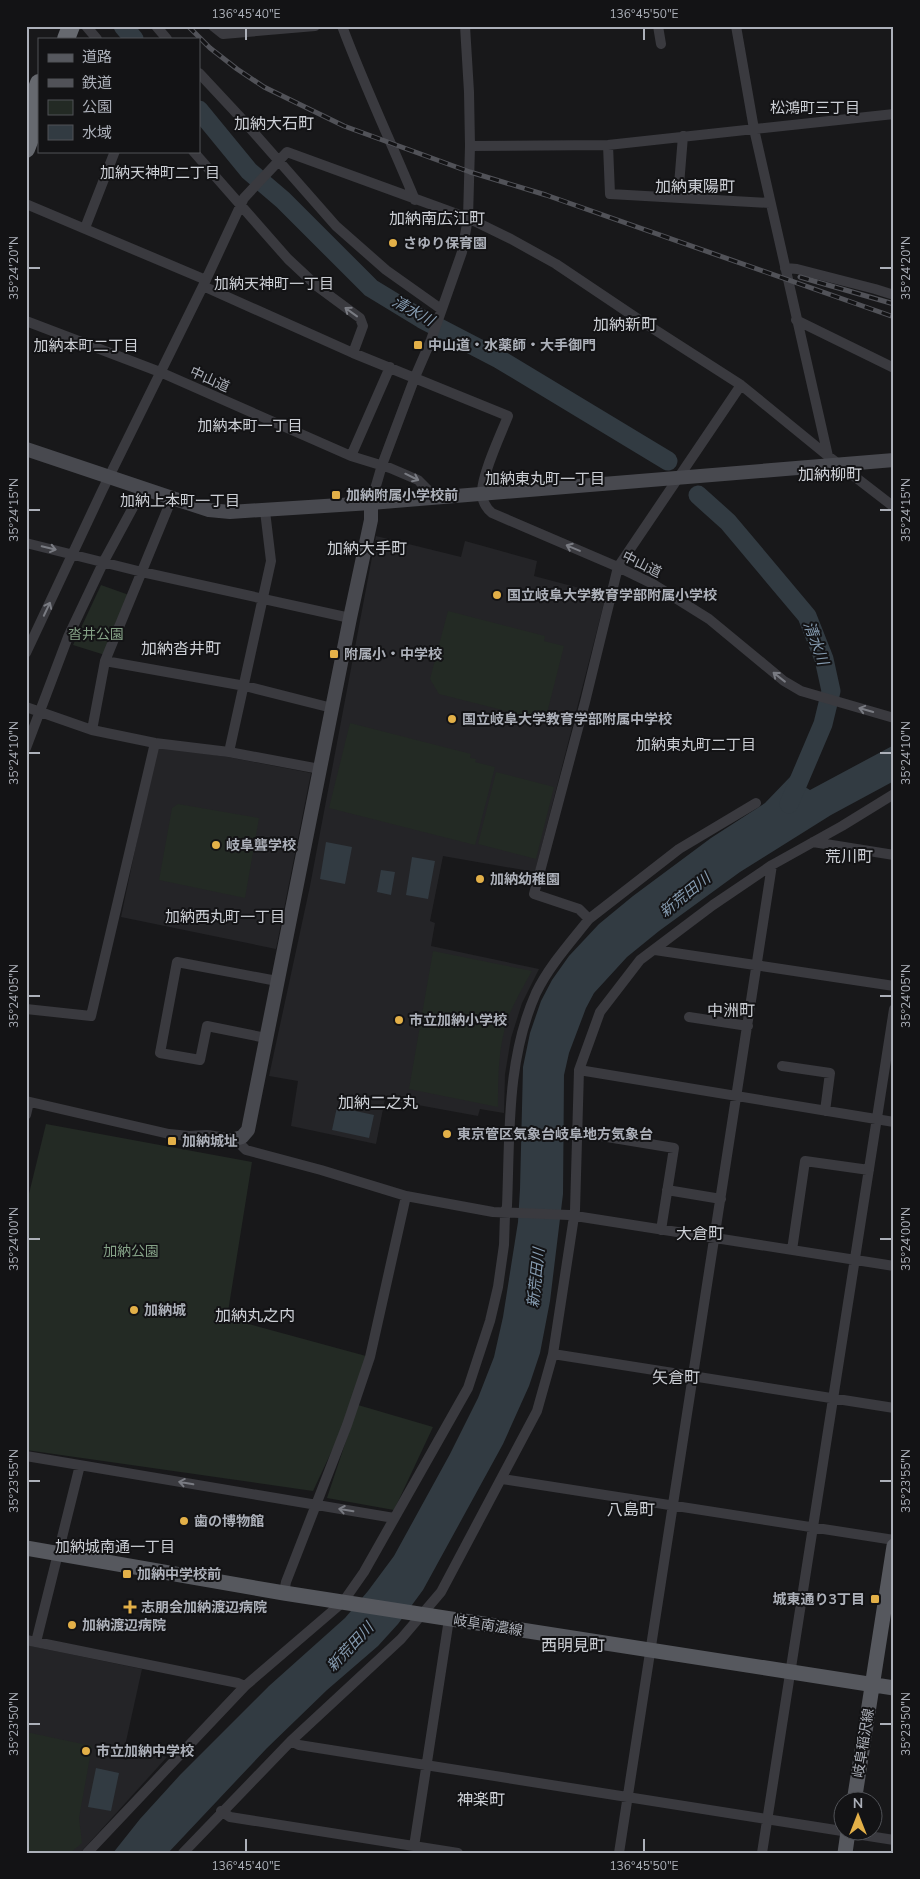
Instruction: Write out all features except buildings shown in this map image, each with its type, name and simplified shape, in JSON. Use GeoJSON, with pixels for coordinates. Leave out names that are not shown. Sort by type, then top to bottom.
{"type":"FeatureCollection","features":[{"type":"Feature","properties":{"kind":"highway"},"geometry":{"type":"LineString","coordinates":[[54,38],[58,26]]}},
{"type":"Feature","properties":{"kind":"highway"},"geometry":{"type":"LineString","coordinates":[[66,38],[71,26]]}},
{"type":"Feature","properties":{"kind":"highway"},"geometry":{"type":"LineString","coordinates":[[26,118],[38,86]]}},
{"type":"Feature","properties":{"kind":"highway"},"geometry":{"type":"LineString","coordinates":[[26,149],[38,118]]}},
{"type":"Feature","properties":{"kind":"main road"},"geometry":{"type":"LineString","coordinates":[[872,1685],[894,1546]]}},
{"type":"Feature","properties":{"kind":"main road","name":"岐阜南濃線"},"geometry":{"type":"LineString","coordinates":[[26,1548],[284,1593],[894,1688]]}},
{"type":"Feature","properties":{"kind":"main road","name":"岐阜稲沢線"},"geometry":{"type":"LineString","coordinates":[[856,1792],[872,1685]]}},
{"type":"Feature","properties":{"kind":"street"},"geometry":{"type":"LineString","coordinates":[[86,26],[95,38]]}},
{"type":"Feature","properties":{"kind":"street"},"geometry":{"type":"LineString","coordinates":[[156,26],[166,38]]}},
{"type":"Feature","properties":{"kind":"street"},"geometry":{"type":"LineString","coordinates":[[213,26],[223,34],[315,26]]}},
{"type":"Feature","properties":{"kind":"street"},"geometry":{"type":"LineString","coordinates":[[342,26],[361,78],[389,137],[415,200]]}},
{"type":"Feature","properties":{"kind":"street"},"geometry":{"type":"LineString","coordinates":[[26,1115],[28,1102],[169,1134],[189,1136],[207,1134],[235,1139],[242,1137],[248,1130],[371,520],[371,503],[382,466],[415,377],[432,339],[462,252],[468,218],[470,146],[465,26]]}},
{"type":"Feature","properties":{"kind":"street"},"geometry":{"type":"LineString","coordinates":[[658,26],[661,44]]}},
{"type":"Feature","properties":{"kind":"street"},"geometry":{"type":"LineString","coordinates":[[736,26],[754,128],[770,203],[828,456]]}},
{"type":"Feature","properties":{"kind":"street"},"geometry":{"type":"LineString","coordinates":[[200,74],[279,160],[336,226],[386,270],[440,313]]}},
{"type":"Feature","properties":{"kind":"street"},"geometry":{"type":"LineString","coordinates":[[470,146],[608,145],[894,114]]}},
{"type":"Feature","properties":{"kind":"street"},"geometry":{"type":"LineString","coordinates":[[678,197],[683,136]]}},
{"type":"Feature","properties":{"kind":"street"},"geometry":{"type":"LineString","coordinates":[[608,145],[610,194],[770,203]]}},
{"type":"Feature","properties":{"kind":"street"},"geometry":{"type":"LineString","coordinates":[[85,228],[115,152]]}},
{"type":"Feature","properties":{"kind":"street"},"geometry":{"type":"LineString","coordinates":[[194,152],[294,265],[318,287],[360,318],[364,326],[353,353]]}},
{"type":"Feature","properties":{"kind":"street"},"geometry":{"type":"LineString","coordinates":[[26,653],[72,553],[205,283],[241,204],[252,188],[287,152],[468,218],[556,264],[635,318],[741,385],[894,507]]}},
{"type":"Feature","properties":{"kind":"street"},"geometry":{"type":"LineString","coordinates":[[26,204],[85,228],[353,353],[508,416],[483,481],[482,494]]}},
{"type":"Feature","properties":{"kind":"street"},"geometry":{"type":"LineString","coordinates":[[785,268],[797,268],[894,295]]}},
{"type":"Feature","properties":{"kind":"street"},"geometry":{"type":"LineString","coordinates":[[796,320],[894,368]]}},
{"type":"Feature","properties":{"kind":"street","name":"中山道"},"geometry":{"type":"LineString","coordinates":[[26,321],[160,372],[351,456],[418,480],[436,498]]}},
{"type":"Feature","properties":{"kind":"street"},"geometry":{"type":"LineString","coordinates":[[351,456],[390,367]]}},
{"type":"Feature","properties":{"kind":"street"},"geometry":{"type":"LineString","coordinates":[[589,919],[579,909],[534,894],[585,702],[618,566],[741,385]]}},
{"type":"Feature","properties":{"kind":"street"},"geometry":{"type":"LineString","coordinates":[[26,449],[209,510],[230,512],[436,498],[894,460]]}},
{"type":"Feature","properties":{"kind":"street"},"geometry":{"type":"LineString","coordinates":[[26,748],[68,637],[104,562],[143,489]]}},
{"type":"Feature","properties":{"kind":"street","name":"中山道"},"geometry":{"type":"LineString","coordinates":[[482,494],[487,509],[492,513],[618,566],[653,584],[709,620],[784,681],[801,691],[894,718]]}},
{"type":"Feature","properties":{"kind":"street"},"geometry":{"type":"LineString","coordinates":[[92,730],[105,660],[172,498]]}},
{"type":"Feature","properties":{"kind":"street"},"geometry":{"type":"LineString","coordinates":[[229,752],[271,561],[266,511]]}},
{"type":"Feature","properties":{"kind":"street"},"geometry":{"type":"LineString","coordinates":[[26,543],[142,572],[350,618]]}},
{"type":"Feature","properties":{"kind":"street"},"geometry":{"type":"LineString","coordinates":[[105,660],[245,686],[332,708]]}},
{"type":"Feature","properties":{"kind":"street"},"geometry":{"type":"LineString","coordinates":[[26,707],[92,730],[154,742],[229,752],[320,770]]}},
{"type":"Feature","properties":{"kind":"street"},"geometry":{"type":"LineString","coordinates":[[26,1009],[91,1016],[154,742]]}},
{"type":"Feature","properties":{"kind":"street"},"geometry":{"type":"LineString","coordinates":[[183,1853],[291,1741],[401,1639],[441,1592],[538,1411],[553,1354],[571,1216],[579,1070],[600,1012],[640,960],[713,905],[772,865],[842,826],[894,794]]}},
{"type":"Feature","properties":{"kind":"street"},"geometry":{"type":"LineString","coordinates":[[87,1853],[244,1686],[344,1602],[364,1572],[468,1388],[490,1321],[498,1287],[507,1213],[511,1100],[516,1054],[536,994],[548,971],[589,919],[679,849],[756,803]]}},
{"type":"Feature","properties":{"kind":"street"},"geometry":{"type":"LineString","coordinates":[[812,842],[894,855]]}},
{"type":"Feature","properties":{"kind":"street"},"geometry":{"type":"LineString","coordinates":[[619,1853],[772,865]]}},
{"type":"Feature","properties":{"kind":"street"},"geometry":{"type":"LineString","coordinates":[[655,950],[894,986]]}},
{"type":"Feature","properties":{"kind":"street"},"geometry":{"type":"LineString","coordinates":[[266,1038],[207,1026],[200,1060],[160,1053],[177,962],[277,981]]}},
{"type":"Feature","properties":{"kind":"street"},"geometry":{"type":"LineString","coordinates":[[762,1853],[894,1009]]}},
{"type":"Feature","properties":{"kind":"street"},"geometry":{"type":"LineString","coordinates":[[689,1017],[748,1026]]}},
{"type":"Feature","properties":{"kind":"street"},"geometry":{"type":"LineString","coordinates":[[782,1066],[830,1073],[825,1111]]}},
{"type":"Feature","properties":{"kind":"street"},"geometry":{"type":"LineString","coordinates":[[579,1070],[894,1122]]}},
{"type":"Feature","properties":{"kind":"street"},"geometry":{"type":"LineString","coordinates":[[577,1132],[674,1148],[661,1230]]}},
{"type":"Feature","properties":{"kind":"street"},"geometry":{"type":"LineString","coordinates":[[235,1139],[246,1150],[321,1170],[406,1196],[507,1213],[571,1216],[894,1266]]}},
{"type":"Feature","properties":{"kind":"street"},"geometry":{"type":"LineString","coordinates":[[792,1250],[805,1161],[869,1170]]}},
{"type":"Feature","properties":{"kind":"street"},"geometry":{"type":"LineString","coordinates":[[667,1190],[721,1199]]}},
{"type":"Feature","properties":{"kind":"street"},"geometry":{"type":"LineString","coordinates":[[284,1593],[286,1582],[347,1425],[370,1357],[406,1196]]}},
{"type":"Feature","properties":{"kind":"street"},"geometry":{"type":"LineString","coordinates":[[553,1354],[894,1408]]}},
{"type":"Feature","properties":{"kind":"street"},"geometry":{"type":"LineString","coordinates":[[26,1456],[394,1518]]}},
{"type":"Feature","properties":{"kind":"street"},"geometry":{"type":"LineString","coordinates":[[80,1465],[58,1553],[31,1641],[238,1683],[244,1686]]}},
{"type":"Feature","properties":{"kind":"street"},"geometry":{"type":"LineString","coordinates":[[502,1479],[894,1540]]}},
{"type":"Feature","properties":{"kind":"street"},"geometry":{"type":"LineString","coordinates":[[414,1849],[449,1619]]}},
{"type":"Feature","properties":{"kind":"street"},"geometry":{"type":"LineString","coordinates":[[291,1741],[299,1745],[832,1830]]}},
{"type":"Feature","properties":{"kind":"street"},"geometry":{"type":"LineString","coordinates":[[221,1812],[230,1817],[414,1849],[458,1853]]}},
{"type":"Feature","properties":{"kind":"shaded area"},"geometry":{"type":"Polygon","coordinates":[[[376,536],[461,557],[465,541],[537,561],[534,576],[606,595],[535,872],[443,856],[430,921],[435,923],[431,946],[539,969],[522,1003],[511,1038],[505,1074],[504,1113],[480,1109],[478,1116],[385,1099],[376,1144],[291,1126],[298,1081],[269,1076],[310,886],[376,536]]]}},
{"type":"Feature","properties":{"kind":"shaded area","name":"岐阜聾学校"},"geometry":{"type":"Polygon","coordinates":[[[161,747],[228,757],[311,773],[276,949],[121,917],[156,750],[161,747]]]}},
{"type":"Feature","properties":{"kind":"shaded area","name":"市立加納中学校"},"geometry":{"type":"Polygon","coordinates":[[[26,1645],[142,1669],[125,1746],[167,1757],[80,1853],[26,1853],[26,1645]]]}},
{"type":"Feature","properties":{"kind":"green space","name":"沓井公園"},"geometry":{"type":"Polygon","coordinates":[[[101,585],[129,595],[105,655],[73,645],[101,585]]]}},
{"type":"Feature","properties":{"kind":"green space"},"geometry":{"type":"Polygon","coordinates":[[[448,611],[545,636],[544,641],[564,646],[545,721],[439,694],[430,679],[448,611]]]}},
{"type":"Feature","properties":{"kind":"green space"},"geometry":{"type":"Polygon","coordinates":[[[350,723],[471,754],[470,758],[476,759],[475,762],[495,767],[475,845],[329,808],[350,723]]]}},
{"type":"Feature","properties":{"kind":"green space"},"geometry":{"type":"Polygon","coordinates":[[[496,772],[554,787],[536,859],[478,844],[496,772]]]}},
{"type":"Feature","properties":{"kind":"green space"},"geometry":{"type":"Polygon","coordinates":[[[178,804],[259,818],[245,898],[159,880],[172,808],[178,804]]]}},
{"type":"Feature","properties":{"kind":"green space"},"geometry":{"type":"Polygon","coordinates":[[[433,951],[532,971],[517,997],[503,1036],[498,1107],[409,1089],[433,951]]]}},
{"type":"Feature","properties":{"kind":"green space","name":"加納公園"},"geometry":{"type":"Polygon","coordinates":[[[46,1124],[252,1162],[227,1318],[366,1356],[343,1427],[313,1491],[26,1450],[26,1206],[46,1124]]]}},
{"type":"Feature","properties":{"kind":"green space"},"geometry":{"type":"Polygon","coordinates":[[[358,1405],[433,1427],[394,1510],[327,1498],[358,1405]]]}},
{"type":"Feature","properties":{"kind":"green space"},"geometry":{"type":"Polygon","coordinates":[[[26,1732],[92,1746],[79,1818],[82,1843],[70,1853],[26,1853],[26,1732]]]}},
{"type":"Feature","properties":{"kind":"water","name":"新荒田川"},"geometry":{"type":"Polygon","coordinates":[[[894,745],[894,781],[831,815],[740,872],[659,931],[627,957],[594,993],[586,1008],[569,1053],[564,1075],[563,1194],[550,1301],[540,1353],[529,1386],[503,1444],[423,1590],[398,1624],[378,1646],[327,1690],[267,1748],[168,1853],[113,1853],[140,1819],[180,1775],[269,1686],[345,1618],[368,1591],[394,1556],[450,1454],[478,1398],[494,1357],[503,1317],[518,1222],[523,1067],[530,1033],[541,1001],[552,980],[569,956],[599,924],[633,896],[711,838],[765,803],[791,776],[804,783],[805,787],[810,790],[894,745]]]}},
{"type":"Feature","properties":{"kind":"water"},"geometry":{"type":"Polygon","coordinates":[[[326,842],[352,847],[345,884],[320,879],[326,842]]]}},
{"type":"Feature","properties":{"kind":"water"},"geometry":{"type":"Polygon","coordinates":[[[412,857],[435,861],[428,899],[406,895],[412,857]]]}},
{"type":"Feature","properties":{"kind":"water"},"geometry":{"type":"Polygon","coordinates":[[[381,870],[395,872],[391,895],[377,892],[381,870]]]}},
{"type":"Feature","properties":{"kind":"water"},"geometry":{"type":"Polygon","coordinates":[[[337,1107],[374,1115],[369,1138],[332,1130],[337,1107]]]}},
{"type":"Feature","properties":{"kind":"water"},"geometry":{"type":"Polygon","coordinates":[[[96,1768],[119,1773],[111,1811],[88,1807],[96,1768]]]}},
{"type":"Feature","properties":{"kind":"waterway","name":"清水川"},"geometry":{"type":"LineString","coordinates":[[123,26],[133,38]]}},
{"type":"Feature","properties":{"kind":"waterway","name":"清水川"},"geometry":{"type":"LineString","coordinates":[[200,111],[249,171],[283,200],[371,288],[422,319],[499,359],[668,461]]}},
{"type":"Feature","properties":{"kind":"waterway","name":"清水川"},"geometry":{"type":"LineString","coordinates":[[698,495],[728,522],[807,616],[824,659],[831,691],[823,724],[789,804]]}},
{"type":"Feature","properties":{"kind":"railway"},"geometry":{"type":"LineString","coordinates":[[188,26],[210,48],[264,87],[344,126],[470,172],[546,195],[894,317]]}},
{"type":"Feature","properties":{"kind":"railway"},"geometry":{"type":"LineString","coordinates":[[800,277],[894,304]]}},
{"type":"Feature","properties":{"kind":"place","name":"さゆり保育園"},"geometry":{"type":"Point","coordinates":[393,243]}},
{"type":"Feature","properties":{"kind":"place","name":"中山道・水薬師・大手御門"},"geometry":{"type":"Point","coordinates":[418,345]}},
{"type":"Feature","properties":{"kind":"place","name":"加納附属小学校前"},"geometry":{"type":"Point","coordinates":[336,495]}},
{"type":"Feature","properties":{"kind":"place","name":"国立岐阜大学教育学部附属小学校"},"geometry":{"type":"Point","coordinates":[497,595]}},
{"type":"Feature","properties":{"kind":"place","name":"附属小・中学校"},"geometry":{"type":"Point","coordinates":[334,654]}},
{"type":"Feature","properties":{"kind":"place","name":"国立岐阜大学教育学部附属中学校"},"geometry":{"type":"Point","coordinates":[452,719]}},
{"type":"Feature","properties":{"kind":"place","name":"岐阜聾学校"},"geometry":{"type":"Point","coordinates":[216,845]}},
{"type":"Feature","properties":{"kind":"place","name":"加納幼稚園"},"geometry":{"type":"Point","coordinates":[480,879]}},
{"type":"Feature","properties":{"kind":"place","name":"市立加納小学校"},"geometry":{"type":"Point","coordinates":[399,1020]}},
{"type":"Feature","properties":{"kind":"place","name":"東京管区気象台岐阜地方気象台"},"geometry":{"type":"Point","coordinates":[447,1134]}},
{"type":"Feature","properties":{"kind":"place","name":"加納城址"},"geometry":{"type":"Point","coordinates":[172,1141]}},
{"type":"Feature","properties":{"kind":"place","name":"加納城"},"geometry":{"type":"Point","coordinates":[134,1310]}},
{"type":"Feature","properties":{"kind":"place","name":"歯の博物館"},"geometry":{"type":"Point","coordinates":[184,1521]}},
{"type":"Feature","properties":{"kind":"place","name":"加納中学校前"},"geometry":{"type":"Point","coordinates":[127,1574]}},
{"type":"Feature","properties":{"kind":"place","name":"城東通り3丁目"},"geometry":{"type":"Point","coordinates":[875,1599]}},
{"type":"Feature","properties":{"kind":"place","name":"志朋会加納渡辺病院"},"geometry":{"type":"Point","coordinates":[130,1607]}},
{"type":"Feature","properties":{"kind":"place","name":"加納渡辺病院"},"geometry":{"type":"Point","coordinates":[72,1625]}},
{"type":"Feature","properties":{"kind":"place","name":"市立加納中学校"},"geometry":{"type":"Point","coordinates":[86,1751]}},
{"type":"Feature","properties":{"kind":"district","name":"松鴻町三丁目"},"geometry":{"type":"Point","coordinates":[815,108]}},
{"type":"Feature","properties":{"kind":"district","name":"加納大石町"},"geometry":{"type":"Point","coordinates":[274,123]}},
{"type":"Feature","properties":{"kind":"district","name":"加納天神町二丁目"},"geometry":{"type":"Point","coordinates":[160,173]}},
{"type":"Feature","properties":{"kind":"district","name":"加納東陽町"},"geometry":{"type":"Point","coordinates":[695,186]}},
{"type":"Feature","properties":{"kind":"district","name":"加納南広江町"},"geometry":{"type":"Point","coordinates":[437,218]}},
{"type":"Feature","properties":{"kind":"district","name":"加納天神町一丁目"},"geometry":{"type":"Point","coordinates":[274,284]}},
{"type":"Feature","properties":{"kind":"district","name":"加納新町"},"geometry":{"type":"Point","coordinates":[625,324]}},
{"type":"Feature","properties":{"kind":"district","name":"加納本町二丁目"},"geometry":{"type":"Point","coordinates":[86,346]}},
{"type":"Feature","properties":{"kind":"district","name":"加納本町一丁目"},"geometry":{"type":"Point","coordinates":[250,426]}},
{"type":"Feature","properties":{"kind":"district","name":"加納柳町"},"geometry":{"type":"Point","coordinates":[830,474]}},
{"type":"Feature","properties":{"kind":"district","name":"加納東丸町一丁目"},"geometry":{"type":"Point","coordinates":[545,479]}},
{"type":"Feature","properties":{"kind":"district","name":"加納上本町一丁目"},"geometry":{"type":"Point","coordinates":[180,501]}},
{"type":"Feature","properties":{"kind":"district","name":"加納大手町"},"geometry":{"type":"Point","coordinates":[367,548]}},
{"type":"Feature","properties":{"kind":"district","name":"加納沓井町"},"geometry":{"type":"Point","coordinates":[181,648]}},
{"type":"Feature","properties":{"kind":"district","name":"加納東丸町二丁目"},"geometry":{"type":"Point","coordinates":[696,745]}},
{"type":"Feature","properties":{"kind":"district","name":"荒川町"},"geometry":{"type":"Point","coordinates":[849,856]}},
{"type":"Feature","properties":{"kind":"district","name":"加納西丸町一丁目"},"geometry":{"type":"Point","coordinates":[225,917]}},
{"type":"Feature","properties":{"kind":"district","name":"中洲町"},"geometry":{"type":"Point","coordinates":[731,1010]}},
{"type":"Feature","properties":{"kind":"district","name":"加納二之丸"},"geometry":{"type":"Point","coordinates":[378,1102]}},
{"type":"Feature","properties":{"kind":"district","name":"大倉町"},"geometry":{"type":"Point","coordinates":[700,1233]}},
{"type":"Feature","properties":{"kind":"district","name":"加納丸之内"},"geometry":{"type":"Point","coordinates":[255,1315]}},
{"type":"Feature","properties":{"kind":"district","name":"矢倉町"},"geometry":{"type":"Point","coordinates":[676,1377]}},
{"type":"Feature","properties":{"kind":"district","name":"八島町"},"geometry":{"type":"Point","coordinates":[631,1509]}},
{"type":"Feature","properties":{"kind":"district","name":"加納城南通一丁目"},"geometry":{"type":"Point","coordinates":[115,1547]}},
{"type":"Feature","properties":{"kind":"district","name":"西明見町"},"geometry":{"type":"Point","coordinates":[573,1645]}},
{"type":"Feature","properties":{"kind":"district","name":"神楽町"},"geometry":{"type":"Point","coordinates":[481,1799]}}]}
